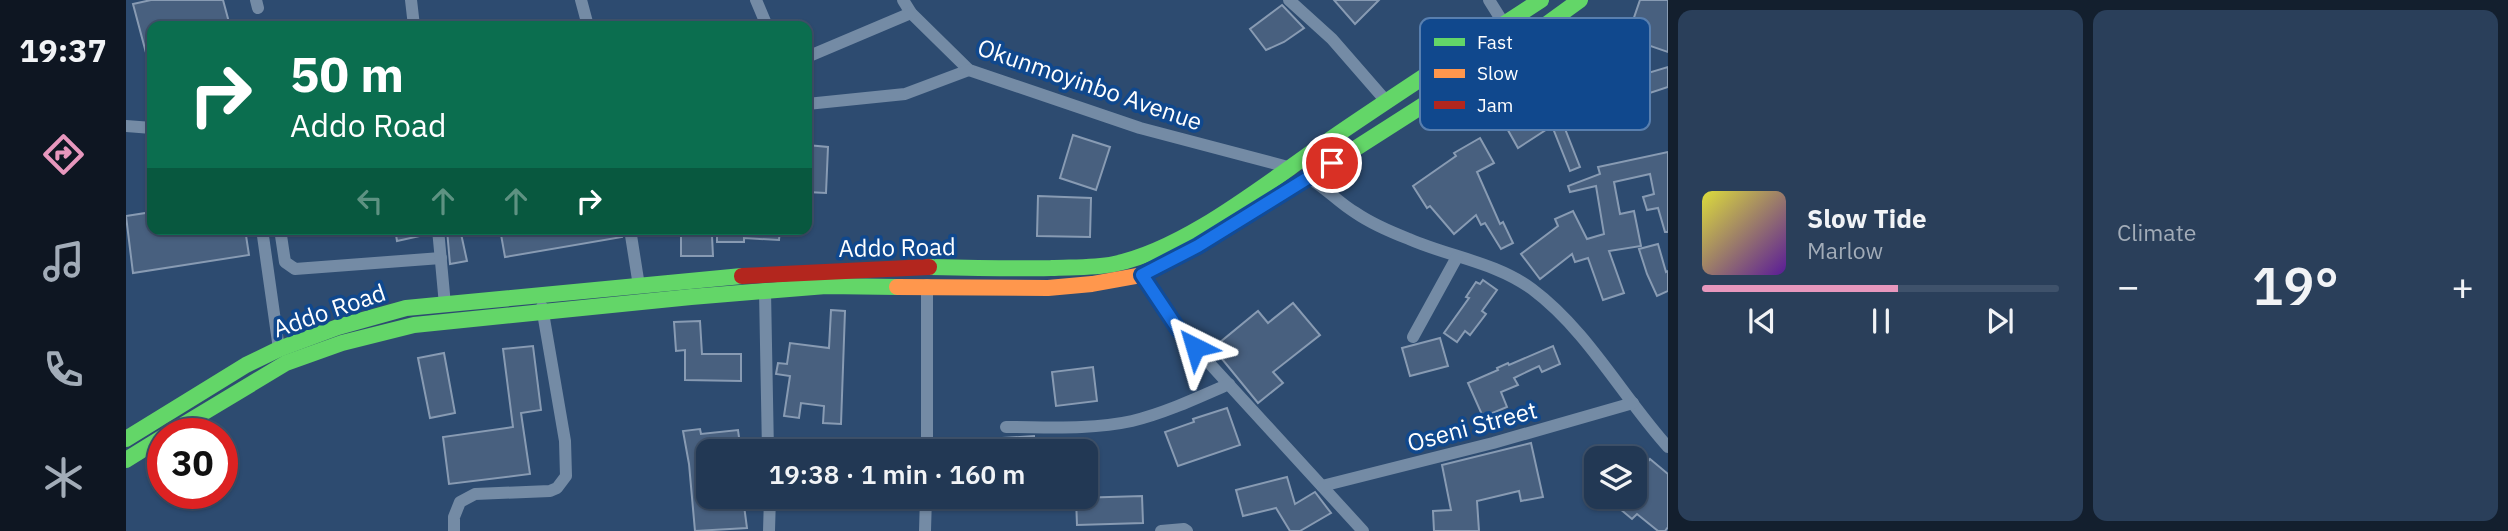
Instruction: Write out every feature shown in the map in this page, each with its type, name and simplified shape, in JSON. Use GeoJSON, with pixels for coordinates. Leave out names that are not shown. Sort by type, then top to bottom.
{"type":"FeatureCollection","features":[{"type":"Feature","properties":{"kind":"main road","name":"Addo Road"},"geometry":{"type":"LineString","coordinates":[[1513,18],[1541,0]]}},
{"type":"Feature","properties":{"kind":"main road","name":"Addo Road"},"geometry":{"type":"LineString","coordinates":[[1555,18],[1580,0]]}},
{"type":"Feature","properties":{"kind":"main road","name":"Addo Road"},"geometry":{"type":"LineString","coordinates":[[195,418],[286,363],[342,343],[414,326],[639,286],[826,270],[914,267],[1074,268],[1114,264],[1141,256],[1188,234],[1420,79]]}},
{"type":"Feature","properties":{"kind":"main road","name":"Addo Road"},"geometry":{"type":"LineString","coordinates":[[126,439],[234,372],[279,349],[309,337],[406,308],[445,304],[541,304],[825,286],[1048,288],[1142,275],[1189,251],[1420,107]]}},
{"type":"Feature","properties":{"kind":"main road"},"geometry":{"type":"LineString","coordinates":[[126,460],[147,447]]}},
{"type":"Feature","properties":{"kind":"street"},"geometry":{"type":"LineString","coordinates":[[411,0],[413,21]]}},
{"type":"Feature","properties":{"kind":"street"},"geometry":{"type":"LineString","coordinates":[[581,0],[587,21]]}},
{"type":"Feature","properties":{"kind":"street"},"geometry":{"type":"LineString","coordinates":[[756,0],[765,21]]}},
{"type":"Feature","properties":{"kind":"street","name":"Okunmoyinbo Avenue"},"geometry":{"type":"LineString","coordinates":[[903,0],[911,13],[969,71],[1140,128],[1288,167]]}},
{"type":"Feature","properties":{"kind":"street"},"geometry":{"type":"LineString","coordinates":[[1289,0],[1332,40],[1386,101]]}},
{"type":"Feature","properties":{"kind":"street"},"geometry":{"type":"LineString","coordinates":[[1489,0],[1500,18]]}},
{"type":"Feature","properties":{"kind":"street"},"geometry":{"type":"LineString","coordinates":[[812,55],[911,13]]}},
{"type":"Feature","properties":{"kind":"street"},"geometry":{"type":"LineString","coordinates":[[812,103],[905,94],[969,71]]}},
{"type":"Feature","properties":{"kind":"street"},"geometry":{"type":"LineString","coordinates":[[126,126],[147,128]]}},
{"type":"Feature","properties":{"kind":"street"},"geometry":{"type":"LineString","coordinates":[[1309,178],[1359,215],[1431,249],[1477,261],[1532,289],[1588,344],[1668,447]]}},
{"type":"Feature","properties":{"kind":"street"},"geometry":{"type":"LineString","coordinates":[[263,235],[279,349]]}},
{"type":"Feature","properties":{"kind":"street"},"geometry":{"type":"LineString","coordinates":[[280,235],[285,262],[295,269],[441,258]]}},
{"type":"Feature","properties":{"kind":"street"},"geometry":{"type":"LineString","coordinates":[[439,235],[445,304]]}},
{"type":"Feature","properties":{"kind":"street"},"geometry":{"type":"LineString","coordinates":[[631,235],[639,286]]}},
{"type":"Feature","properties":{"kind":"street"},"geometry":{"type":"LineString","coordinates":[[1413,337],[1457,257]]}},
{"type":"Feature","properties":{"kind":"street"},"geometry":{"type":"LineString","coordinates":[[1142,275],[1178,329],[1363,531]]}},
{"type":"Feature","properties":{"kind":"street"},"geometry":{"type":"LineString","coordinates":[[927,285],[927,439]]}},
{"type":"Feature","properties":{"kind":"street"},"geometry":{"type":"LineString","coordinates":[[765,291],[768,439]]}},
{"type":"Feature","properties":{"kind":"street"},"geometry":{"type":"LineString","coordinates":[[454,531],[454,517],[460,502],[475,494],[550,491],[557,488],[566,475],[565,441],[541,304]]}},
{"type":"Feature","properties":{"kind":"street"},"geometry":{"type":"LineString","coordinates":[[1006,427],[1097,426],[1129,422],[1175,407],[1228,384]]}},
{"type":"Feature","properties":{"kind":"street","name":"Oseni Street"},"geometry":{"type":"LineString","coordinates":[[1322,486],[1493,443],[1633,403]]}},
{"type":"Feature","properties":{"kind":"street"},"geometry":{"type":"LineString","coordinates":[[769,531],[770,509]]}},
{"type":"Feature","properties":{"kind":"street"},"geometry":{"type":"LineString","coordinates":[[925,531],[926,509]]}},
{"type":"Feature","properties":{"kind":"street"},"geometry":{"type":"LineString","coordinates":[[1161,531],[1187,531]]}},
{"type":"Feature","properties":{"kind":"building"},"geometry":{"type":"Polygon","coordinates":[[[151,0],[223,0],[229,21],[147,21],[147,56],[133,4],[151,0]]]}},
{"type":"Feature","properties":{"kind":"building"},"geometry":{"type":"Polygon","coordinates":[[[1334,0],[1379,0],[1355,24],[1334,0]]]}},
{"type":"Feature","properties":{"kind":"building"},"geometry":{"type":"Polygon","coordinates":[[[1640,0],[1668,0],[1668,52],[1650,46],[1650,18],[1634,18],[1640,0]]]}},
{"type":"Feature","properties":{"kind":"building"},"geometry":{"type":"Polygon","coordinates":[[[1282,5],[1304,28],[1266,50],[1250,29],[1282,5]]]}},
{"type":"Feature","properties":{"kind":"building"},"geometry":{"type":"Polygon","coordinates":[[[1668,67],[1668,87],[1650,93],[1650,72],[1668,67]]]}},
{"type":"Feature","properties":{"kind":"building"},"geometry":{"type":"Polygon","coordinates":[[[1508,130],[1546,130],[1518,148],[1508,130]]]}},
{"type":"Feature","properties":{"kind":"building"},"geometry":{"type":"Polygon","coordinates":[[[1554,130],[1565,130],[1580,167],[1570,171],[1554,130]]]}},
{"type":"Feature","properties":{"kind":"building"},"geometry":{"type":"Polygon","coordinates":[[[1073,135],[1110,147],[1096,190],[1060,178],[1073,135]]]}},
{"type":"Feature","properties":{"kind":"building"},"geometry":{"type":"Polygon","coordinates":[[[1480,138],[1494,163],[1477,172],[1500,224],[1503,222],[1513,243],[1501,249],[1485,223],[1481,225],[1476,215],[1454,234],[1430,206],[1427,208],[1413,186],[1456,156],[1454,153],[1480,138]]]}},
{"type":"Feature","properties":{"kind":"building"},"geometry":{"type":"Polygon","coordinates":[[[812,145],[828,147],[826,193],[812,192],[812,145]]]}},
{"type":"Feature","properties":{"kind":"building"},"geometry":{"type":"Polygon","coordinates":[[[1668,152],[1668,232],[1665,232],[1658,208],[1647,210],[1643,197],[1654,194],[1650,174],[1614,182],[1620,214],[1634,211],[1641,246],[1609,251],[1624,293],[1603,300],[1588,258],[1575,262],[1572,254],[1540,279],[1521,254],[1558,226],[1555,219],[1573,211],[1587,239],[1604,234],[1596,186],[1570,192],[1568,186],[1600,174],[1598,167],[1668,152]]]}},
{"type":"Feature","properties":{"kind":"building"},"geometry":{"type":"Polygon","coordinates":[[[1038,196],[1091,198],[1090,237],[1037,236],[1038,196]]]}},
{"type":"Feature","properties":{"kind":"building"},"geometry":{"type":"Polygon","coordinates":[[[147,213],[147,235],[246,235],[249,255],[133,273],[126,216],[147,213]]]}},
{"type":"Feature","properties":{"kind":"building"},"geometry":{"type":"Polygon","coordinates":[[[396,235],[424,235],[397,241],[396,235]]]}},
{"type":"Feature","properties":{"kind":"building"},"geometry":{"type":"Polygon","coordinates":[[[447,235],[461,235],[467,261],[450,264],[447,235]]]}},
{"type":"Feature","properties":{"kind":"building"},"geometry":{"type":"Polygon","coordinates":[[[501,235],[622,235],[622,237],[505,257],[501,235]]]}},
{"type":"Feature","properties":{"kind":"building"},"geometry":{"type":"Polygon","coordinates":[[[717,235],[779,235],[779,240],[744,238],[744,242],[717,242],[717,235]]]}},
{"type":"Feature","properties":{"kind":"building"},"geometry":{"type":"Polygon","coordinates":[[[681,236],[712,236],[713,256],[681,256],[681,236]]]}},
{"type":"Feature","properties":{"kind":"building"},"geometry":{"type":"Polygon","coordinates":[[[1658,244],[1666,272],[1668,271],[1668,291],[1657,296],[1639,249],[1658,244]]]}},
{"type":"Feature","properties":{"kind":"building"},"geometry":{"type":"Polygon","coordinates":[[[1483,280],[1497,290],[1482,311],[1486,314],[1470,335],[1465,331],[1457,342],[1444,333],[1469,298],[1466,297],[1476,282],[1480,284],[1483,280]]]}},
{"type":"Feature","properties":{"kind":"building"},"geometry":{"type":"Polygon","coordinates":[[[1293,303],[1320,335],[1273,372],[1283,383],[1258,403],[1213,348],[1258,311],[1268,323],[1293,303]]]}},
{"type":"Feature","properties":{"kind":"building"},"geometry":{"type":"Polygon","coordinates":[[[831,310],[845,311],[841,424],[823,423],[824,406],[801,403],[799,418],[784,416],[790,376],[776,374],[778,363],[787,364],[790,343],[829,348],[831,310]]]}},
{"type":"Feature","properties":{"kind":"building"},"geometry":{"type":"Polygon","coordinates":[[[700,321],[702,354],[741,354],[741,381],[685,380],[685,350],[676,351],[674,322],[700,321]]]}},
{"type":"Feature","properties":{"kind":"building"},"geometry":{"type":"Polygon","coordinates":[[[1440,338],[1448,366],[1410,376],[1402,348],[1440,338]]]}},
{"type":"Feature","properties":{"kind":"building"},"geometry":{"type":"Polygon","coordinates":[[[533,346],[541,410],[521,413],[530,474],[449,484],[443,437],[513,427],[503,349],[533,346]]]}},
{"type":"Feature","properties":{"kind":"building"},"geometry":{"type":"Polygon","coordinates":[[[1553,346],[1560,364],[1542,372],[1539,366],[1514,378],[1518,385],[1501,392],[1507,407],[1483,417],[1468,383],[1508,363],[1509,365],[1553,346]]]}},
{"type":"Feature","properties":{"kind":"building"},"geometry":{"type":"Polygon","coordinates":[[[444,353],[455,413],[430,418],[418,358],[444,353]]]}},
{"type":"Feature","properties":{"kind":"building"},"geometry":{"type":"Polygon","coordinates":[[[1093,367],[1097,401],[1056,406],[1052,372],[1093,367]]]}},
{"type":"Feature","properties":{"kind":"building"},"geometry":{"type":"Polygon","coordinates":[[[1227,408],[1240,445],[1178,466],[1165,432],[1227,408]]]}},
{"type":"Feature","properties":{"kind":"building"},"geometry":{"type":"Polygon","coordinates":[[[700,429],[701,434],[738,430],[739,439],[696,439],[696,509],[744,509],[747,528],[695,531],[683,431],[700,429]]]}},
{"type":"Feature","properties":{"kind":"building"},"geometry":{"type":"Polygon","coordinates":[[[1034,436],[1034,439],[1003,439],[1034,436]]]}},
{"type":"Feature","properties":{"kind":"building"},"geometry":{"type":"Polygon","coordinates":[[[1531,443],[1543,497],[1521,501],[1519,491],[1477,501],[1479,531],[1434,531],[1433,511],[1451,510],[1442,465],[1531,443]]]}},
{"type":"Feature","properties":{"kind":"building"},"geometry":{"type":"Polygon","coordinates":[[[1650,459],[1668,474],[1668,527],[1665,531],[1658,531],[1637,514],[1632,519],[1620,509],[1647,509],[1647,462],[1650,459]]]}},
{"type":"Feature","properties":{"kind":"building"},"geometry":{"type":"Polygon","coordinates":[[[1287,477],[1295,504],[1315,492],[1331,513],[1300,531],[1290,531],[1276,508],[1243,516],[1236,490],[1287,477]]]}},
{"type":"Feature","properties":{"kind":"building"},"geometry":{"type":"Polygon","coordinates":[[[1142,496],[1143,523],[1077,525],[1076,509],[1098,509],[1098,497],[1142,496]]]}},
{"type":"Feature","properties":{"kind":"traffic: fast"},"geometry":{"type":"LineString","coordinates":[[1514,18],[1541,0]]}},
{"type":"Feature","properties":{"kind":"traffic: fast"},"geometry":{"type":"LineString","coordinates":[[1555,18],[1580,0]]}},
{"type":"Feature","properties":{"kind":"traffic: fast"},"geometry":{"type":"LineString","coordinates":[[929,267],[1099,266],[1141,256],[1169,245],[1224,213],[1420,80]]}},
{"type":"Feature","properties":{"kind":"traffic: fast"},"geometry":{"type":"LineString","coordinates":[[1339,159],[1420,107]]}},
{"type":"Feature","properties":{"kind":"traffic: fast"},"geometry":{"type":"LineString","coordinates":[[126,439],[246,365],[279,349],[338,327],[406,308],[742,276]]}},
{"type":"Feature","properties":{"kind":"traffic: fast"},"geometry":{"type":"LineString","coordinates":[[195,418],[286,363],[342,343],[414,325],[826,286],[897,287]]}},
{"type":"Feature","properties":{"kind":"traffic: fast"},"geometry":{"type":"LineString","coordinates":[[126,460],[147,447]]}},
{"type":"Feature","properties":{"kind":"traffic: slow"},"geometry":{"type":"LineString","coordinates":[[897,287],[1048,288],[1142,275],[1198,246],[1339,159]]}},
{"type":"Feature","properties":{"kind":"traffic: jam"},"geometry":{"type":"LineString","coordinates":[[742,276],[929,267]]}},
{"type":"Feature","properties":{"kind":"route"},"geometry":{"type":"LineString","coordinates":[[1195,347],[1178,329],[1142,275],[1180,257],[1332,163]]}}]}
